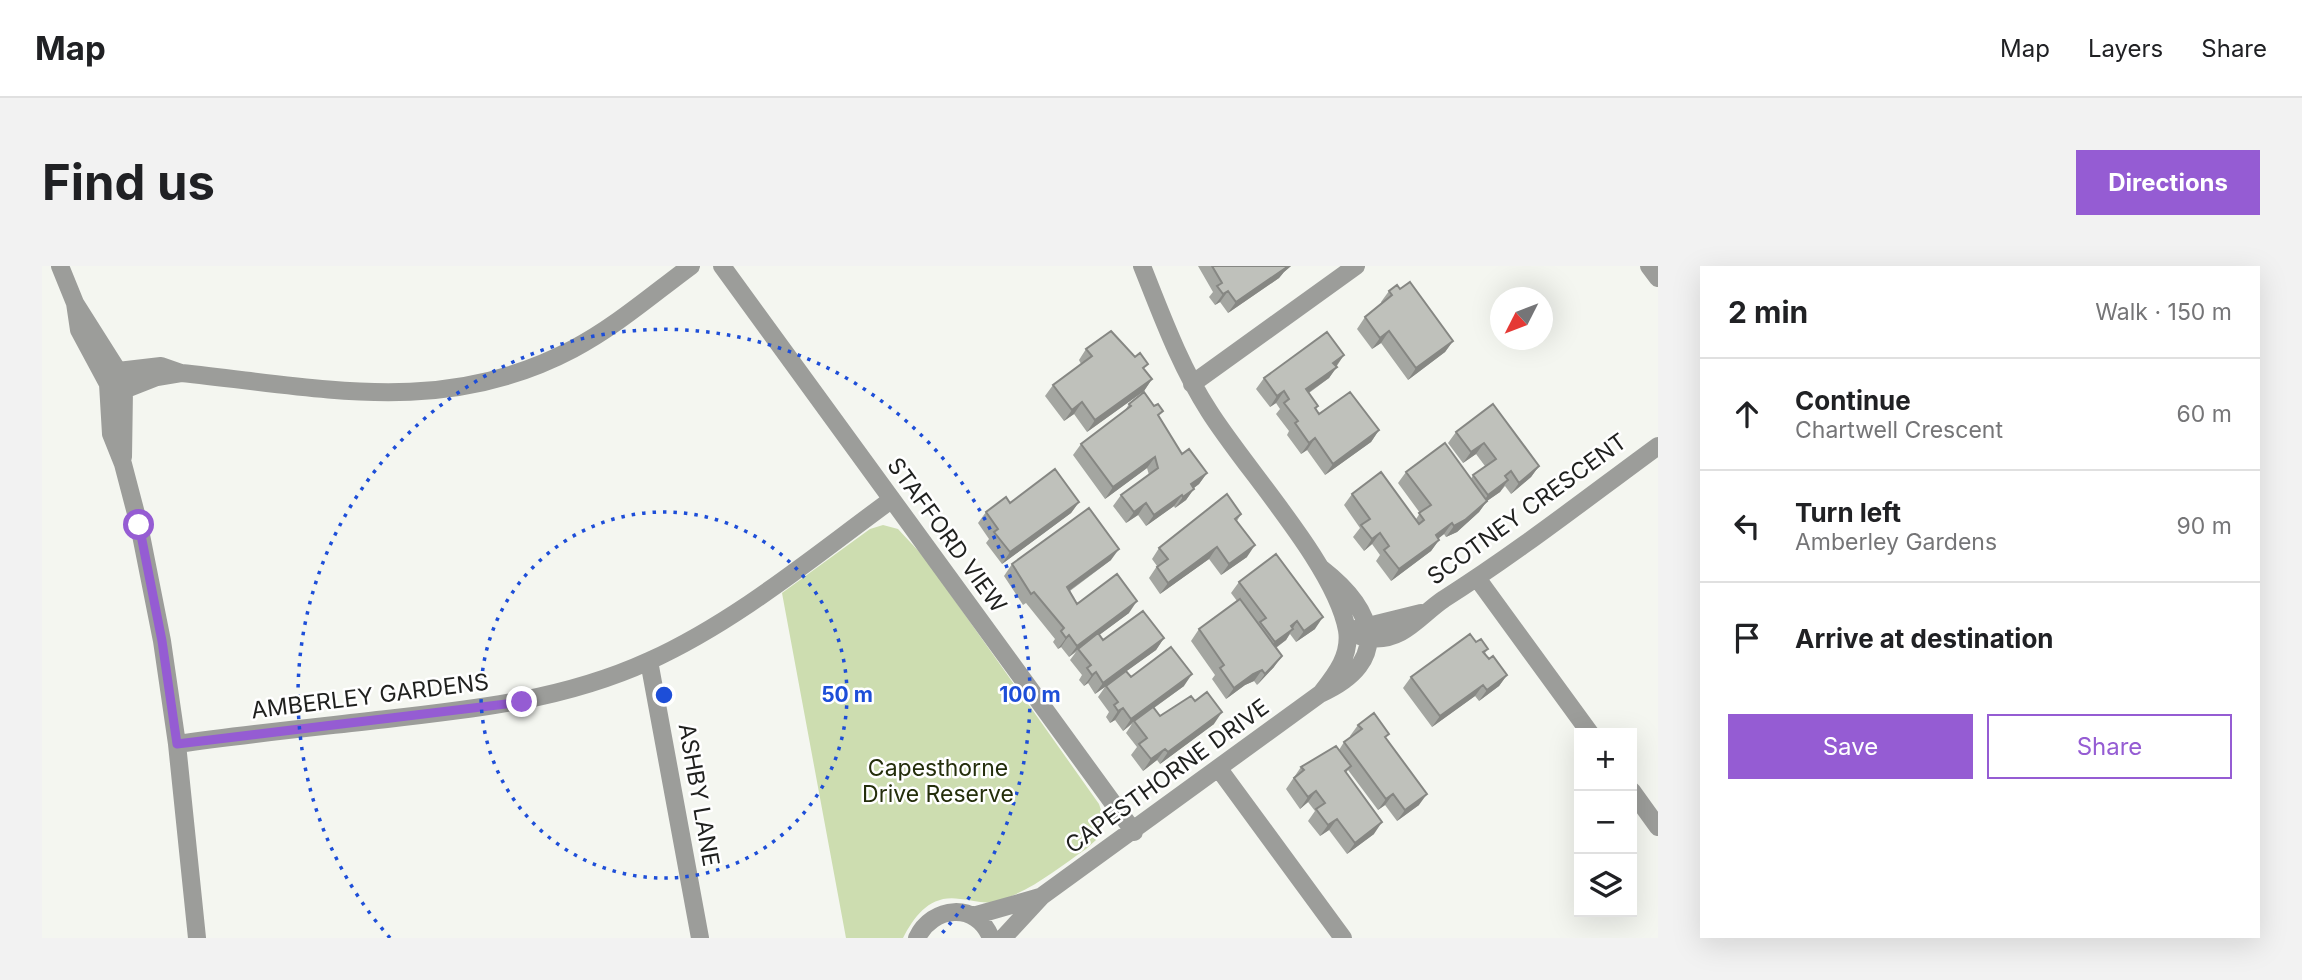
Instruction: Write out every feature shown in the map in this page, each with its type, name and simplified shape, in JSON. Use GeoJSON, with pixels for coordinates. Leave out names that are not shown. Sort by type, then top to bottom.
{"type":"FeatureCollection","features":[{"type":"Feature","properties":{"kind":"street"},"geometry":{"type":"LineString","coordinates":[[60,266],[75,303],[79,330],[117,381],[123,464],[162,641],[177,744],[197,938]]}},
{"type":"Feature","properties":{"kind":"street"},"geometry":{"type":"LineString","coordinates":[[117,381],[181,373],[328,391],[385,394],[437,392],[483,385],[532,368],[574,349],[691,266]]}},
{"type":"Feature","properties":{"kind":"street","name":"STAFFORD VIEW"},"geometry":{"type":"LineString","coordinates":[[722,266],[1134,832]]}},
{"type":"Feature","properties":{"kind":"street"},"geometry":{"type":"LineString","coordinates":[[1142,266],[1192,384],[1227,439],[1321,568],[1340,606],[1348,632]]}},
{"type":"Feature","properties":{"kind":"street"},"geometry":{"type":"LineString","coordinates":[[1192,384],[1356,266]]}},
{"type":"Feature","properties":{"kind":"street"},"geometry":{"type":"LineString","coordinates":[[1650,266],[1658,278]]}},
{"type":"Feature","properties":{"kind":"street","name":"SCOTNEY CRESCENT"},"geometry":{"type":"LineString","coordinates":[[1348,632],[1369,632],[1424,612],[1477,578],[1658,446]]}},
{"type":"Feature","properties":{"kind":"street","name":"AMBERLEY GARDENS"},"geometry":{"type":"LineString","coordinates":[[177,744],[522,702],[583,687],[649,661],[705,631],[773,586],[891,500]]}},
{"type":"Feature","properties":{"kind":"street"},"geometry":{"type":"LineString","coordinates":[[1321,568],[1344,586],[1369,632]]}},
{"type":"Feature","properties":{"kind":"street"},"geometry":{"type":"LineString","coordinates":[[1477,578],[1586,728]]}},
{"type":"Feature","properties":{"kind":"street","name":"CAPESTHORNE DRIVE"},"geometry":{"type":"LineString","coordinates":[[1320,694],[1340,669],[1347,651],[1348,632]]}},
{"type":"Feature","properties":{"kind":"street","name":"CAPESTHORNE DRIVE"},"geometry":{"type":"LineString","coordinates":[[1003,938],[1042,896],[1134,832],[1320,694],[1342,684],[1357,673],[1369,650],[1369,632]]}},
{"type":"Feature","properties":{"kind":"street","name":"ASHBY LANE"},"geometry":{"type":"LineString","coordinates":[[649,661],[700,938]]}},
{"type":"Feature","properties":{"kind":"street"},"geometry":{"type":"LineString","coordinates":[[1219,769],[1343,938]]}},
{"type":"Feature","properties":{"kind":"street"},"geometry":{"type":"LineString","coordinates":[[1637,798],[1658,827]]}},
{"type":"Feature","properties":{"kind":"street","name":"CAPESTHORNE DRIVE"},"geometry":{"type":"LineString","coordinates":[[917,938],[929,920],[939,914],[962,912],[973,916],[1042,896]]}},
{"type":"Feature","properties":{"kind":"street"},"geometry":{"type":"LineString","coordinates":[[973,916],[981,922],[990,938]]}},
{"type":"Feature","properties":{"kind":"green space","name":"Capesthorne Drive Reserve"},"geometry":{"type":"Polygon","coordinates":[[[883,525],[898,529],[924,557],[1099,804],[1105,822],[1096,840],[1086,849],[1021,892],[992,902],[950,898],[932,903],[919,914],[903,938],[846,938],[782,593],[870,529],[883,525]]]}},
{"type":"Feature","properties":{"kind":"building"},"geometry":{"type":"Polygon","coordinates":[[[1212,266],[1287,267],[1236,302],[1228,291],[1223,294],[1217,286],[1222,283],[1212,266]]]}},
{"type":"Feature","properties":{"kind":"building"},"geometry":{"type":"Polygon","coordinates":[[[1410,282],[1453,341],[1416,368],[1389,331],[1380,338],[1365,317],[1392,295],[1389,291],[1397,285],[1400,289],[1410,282]]]}},
{"type":"Feature","properties":{"kind":"building"},"geometry":{"type":"Polygon","coordinates":[[[1111,331],[1135,357],[1140,353],[1148,364],[1143,368],[1152,379],[1095,420],[1082,402],[1072,410],[1053,385],[1092,356],[1086,349],[1111,331]]]}},
{"type":"Feature","properties":{"kind":"building"},"geometry":{"type":"Polygon","coordinates":[[[1327,332],[1344,355],[1333,363],[1337,367],[1306,389],[1318,406],[1315,408],[1319,414],[1350,392],[1379,430],[1333,464],[1315,438],[1309,443],[1295,423],[1298,421],[1284,403],[1289,399],[1284,391],[1277,396],[1264,378],[1327,332]]]}},
{"type":"Feature","properties":{"kind":"building"},"geometry":{"type":"Polygon","coordinates":[[[1144,392],[1154,406],[1158,404],[1163,411],[1158,415],[1182,454],[1189,449],[1207,473],[1191,484],[1194,489],[1154,515],[1146,503],[1134,512],[1121,495],[1158,468],[1155,457],[1113,487],[1081,444],[1131,406],[1129,404],[1144,392]]]}},
{"type":"Feature","properties":{"kind":"building"},"geometry":{"type":"Polygon","coordinates":[[[1493,404],[1539,466],[1519,483],[1511,471],[1505,476],[1508,480],[1488,495],[1473,475],[1496,459],[1484,443],[1471,452],[1456,432],[1493,404]]]}},
{"type":"Feature","properties":{"kind":"building"},"geometry":{"type":"Polygon","coordinates":[[[1445,443],[1487,501],[1465,520],[1454,526],[1452,523],[1436,535],[1439,540],[1399,569],[1384,550],[1389,546],[1380,533],[1372,539],[1361,525],[1370,519],[1352,494],[1381,472],[1419,524],[1424,520],[1419,513],[1431,505],[1406,472],[1445,443]]]}},
{"type":"Feature","properties":{"kind":"building"},"geometry":{"type":"Polygon","coordinates":[[[1055,469],[1079,502],[1010,552],[994,532],[998,529],[986,512],[1006,497],[1010,503],[1055,469]]]}},
{"type":"Feature","properties":{"kind":"building"},"geometry":{"type":"Polygon","coordinates":[[[1227,494],[1241,514],[1235,519],[1255,545],[1229,564],[1217,547],[1168,583],[1157,567],[1168,559],[1159,548],[1227,494]]]}},
{"type":"Feature","properties":{"kind":"building"},"geometry":{"type":"Polygon","coordinates":[[[1089,508],[1119,549],[1067,587],[1077,604],[1117,574],[1137,601],[1077,646],[1069,635],[1066,638],[1061,631],[1064,628],[1034,592],[1031,594],[1012,564],[1089,508]]]}},
{"type":"Feature","properties":{"kind":"building"},"geometry":{"type":"Polygon","coordinates":[[[1276,554],[1323,617],[1304,631],[1297,621],[1291,626],[1293,629],[1275,642],[1260,622],[1266,618],[1239,582],[1276,554]]]}},
{"type":"Feature","properties":{"kind":"building"},"geometry":{"type":"Polygon","coordinates":[[[1240,599],[1282,656],[1265,674],[1262,670],[1253,674],[1234,688],[1220,668],[1224,665],[1199,629],[1240,599]]]}},
{"type":"Feature","properties":{"kind":"building"},"geometry":{"type":"Polygon","coordinates":[[[1143,611],[1164,638],[1103,683],[1096,672],[1092,675],[1087,668],[1091,665],[1078,649],[1098,633],[1103,640],[1143,611]]]}},
{"type":"Feature","properties":{"kind":"building"},"geometry":{"type":"Polygon","coordinates":[[[1470,634],[1476,642],[1481,639],[1488,649],[1483,652],[1489,659],[1493,656],[1507,675],[1487,690],[1483,685],[1440,716],[1411,677],[1470,634]]]}},
{"type":"Feature","properties":{"kind":"building"},"geometry":{"type":"Polygon","coordinates":[[[1171,647],[1192,674],[1131,719],[1123,708],[1118,711],[1114,705],[1118,702],[1106,686],[1126,671],[1131,677],[1171,647]]]}},
{"type":"Feature","properties":{"kind":"building"},"geometry":{"type":"Polygon","coordinates":[[[1207,692],[1222,712],[1168,752],[1165,749],[1151,759],[1139,744],[1147,738],[1134,721],[1153,707],[1160,716],[1191,696],[1195,701],[1207,692]]]}},
{"type":"Feature","properties":{"kind":"building"},"geometry":{"type":"Polygon","coordinates":[[[1374,713],[1389,734],[1385,737],[1427,794],[1405,810],[1393,794],[1386,799],[1344,742],[1362,729],[1358,725],[1374,713]]]}},
{"type":"Feature","properties":{"kind":"building"},"geometry":{"type":"Polygon","coordinates":[[[1336,746],[1351,766],[1345,771],[1382,822],[1355,843],[1337,819],[1328,825],[1316,809],[1325,803],[1316,791],[1308,797],[1294,778],[1304,770],[1301,767],[1336,746]]]}},
{"type":"Feature","properties":{"kind":"route"},"geometry":{"type":"LineString","coordinates":[[139,525],[162,641],[177,744],[522,702]]}}]}
